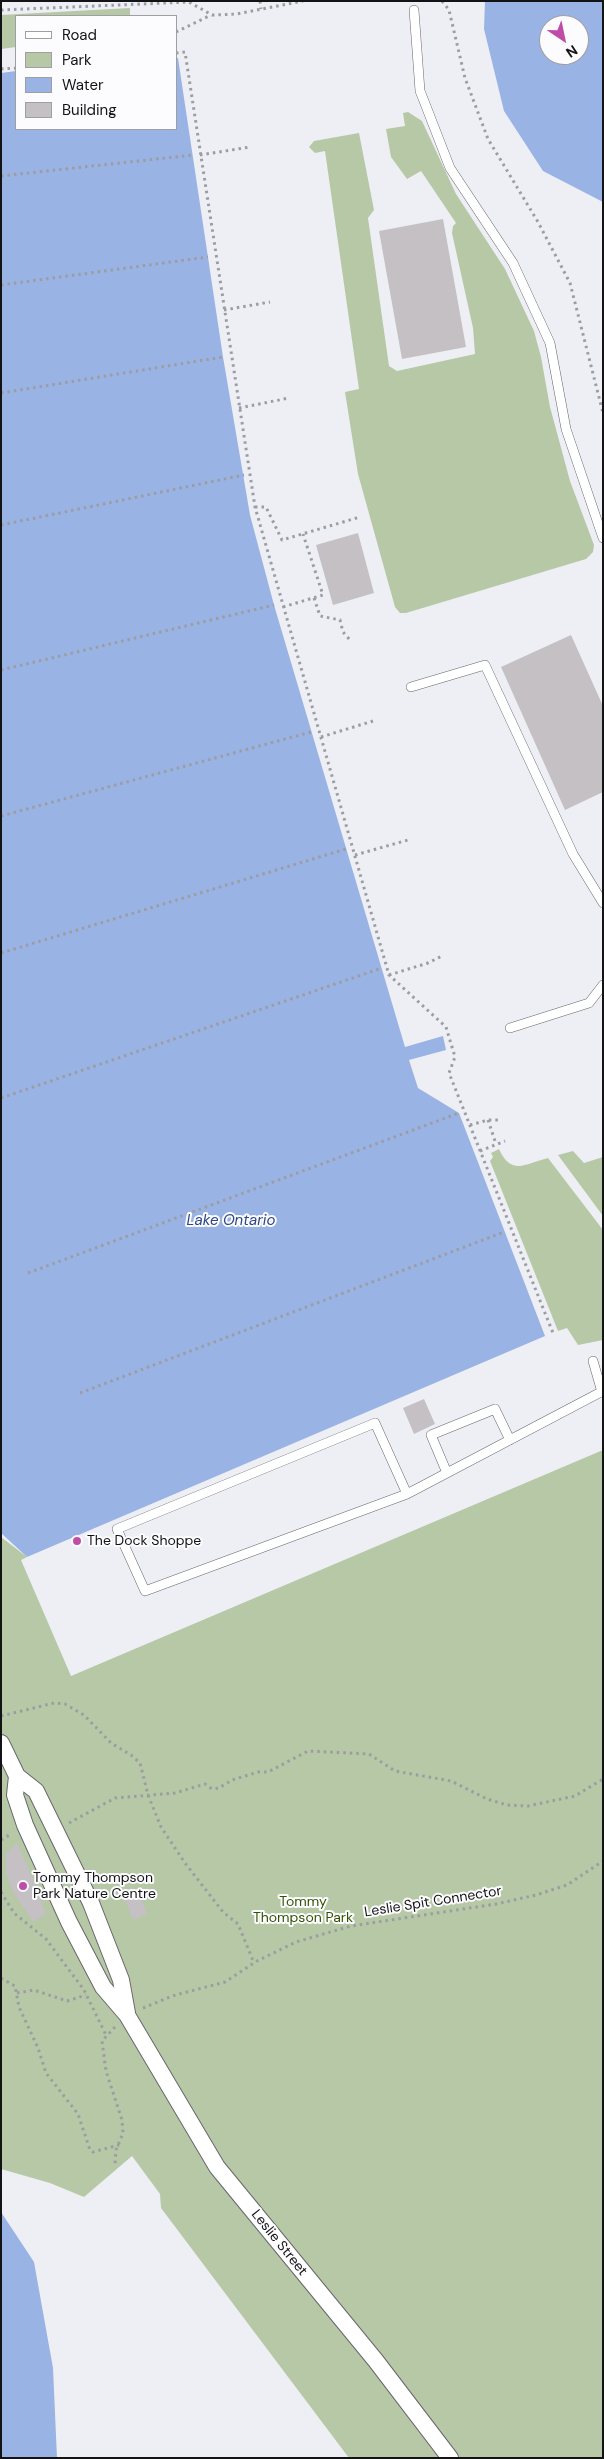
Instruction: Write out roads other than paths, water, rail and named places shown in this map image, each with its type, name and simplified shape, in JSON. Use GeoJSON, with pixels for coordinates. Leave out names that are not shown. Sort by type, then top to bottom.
{"type":"FeatureCollection","features":[{"type":"Feature","properties":{"kind":"street","name":"Leslie Street"},"geometry":{"type":"LineString","coordinates":[[1,1743],[17,1776],[36,1791],[91,1903],[121,1980],[127,2015]]}},
{"type":"Feature","properties":{"kind":"street","name":"Leslie Street"},"geometry":{"type":"LineString","coordinates":[[17,1776],[15,1795],[25,1825],[49,1878],[104,1986],[127,2015],[217,2167],[376,2361],[450,2458]]}},
{"type":"Feature","properties":{"kind":"lane"},"geometry":{"type":"LineString","coordinates":[[414,10],[420,91],[450,168],[513,263],[550,343],[566,429],[603,538]]}},
{"type":"Feature","properties":{"kind":"lane"},"geometry":{"type":"LineString","coordinates":[[411,687],[485,665],[572,854],[603,903]]}},
{"type":"Feature","properties":{"kind":"lane"},"geometry":{"type":"LineString","coordinates":[[510,1028],[590,1003],[603,985]]}},
{"type":"Feature","properties":{"kind":"lane"},"geometry":{"type":"LineString","coordinates":[[407,1494],[375,1423],[117,1530],[144,1592],[407,1494],[602,1391],[593,1361]]}},
{"type":"Feature","properties":{"kind":"lane"},"geometry":{"type":"LineString","coordinates":[[447,1473],[431,1435],[495,1409],[510,1440]]}},
{"type":"Feature","properties":{"kind":"water"},"geometry":{"type":"Polygon","coordinates":[[[485,1],[603,1],[603,202],[543,171],[504,111],[484,29],[485,1]]]}},
{"type":"Feature","properties":{"kind":"water","name":"Lake Ontario"},"geometry":{"type":"Polygon","coordinates":[[[178,58],[223,357],[250,515],[274,605],[405,1047],[443,1036],[446,1050],[409,1060],[418,1088],[459,1113],[545,1336],[27,1557],[1,1533],[1,73],[15,71],[15,130],[178,130],[178,58]]]}},
{"type":"Feature","properties":{"kind":"water"},"geometry":{"type":"Polygon","coordinates":[[[1,2212],[34,2262],[53,2368],[57,2458],[1,2458],[1,2212]]]}},
{"type":"Feature","properties":{"kind":"place","name":"The Dock Shoppe"},"geometry":{"type":"Point","coordinates":[77,1541]}},
{"type":"Feature","properties":{"kind":"place","name":"Tommy Thompson Park Nature Centre"},"geometry":{"type":"Point","coordinates":[23,1886]}},
{"type":"Feature","properties":{"kind":"park label","name":"Tommy Thompson Park"},"geometry":{"type":"Point","coordinates":[303,1910]}}]}
